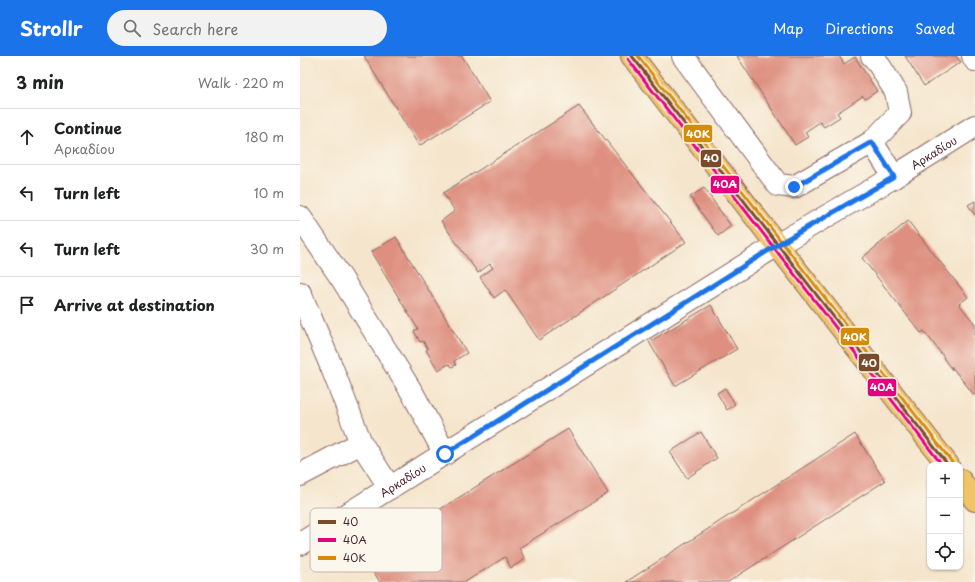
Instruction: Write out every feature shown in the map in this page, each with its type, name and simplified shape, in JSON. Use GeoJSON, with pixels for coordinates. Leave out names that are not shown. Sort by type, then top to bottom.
{"type":"FeatureCollection","features":[{"type":"Feature","properties":{"kind":"main road"},"geometry":{"type":"LineString","coordinates":[[632,56],[946,462]]}},
{"type":"Feature","properties":{"kind":"main road"},"geometry":{"type":"LineString","coordinates":[[963,484],[975,500]]}},
{"type":"Feature","properties":{"kind":"street"},"geometry":{"type":"LineString","coordinates":[[684,56],[778,185],[794,187],[872,142],[900,113],[896,92],[872,56]]}},
{"type":"Feature","properties":{"kind":"street"},"geometry":{"type":"LineString","coordinates":[[973,56],[975,60]]}},
{"type":"Feature","properties":{"kind":"street","name":"Αρκαδίου"},"geometry":{"type":"LineString","coordinates":[[358,508],[777,245],[894,177],[975,126]]}},
{"type":"Feature","properties":{"kind":"street"},"geometry":{"type":"LineString","coordinates":[[872,142],[894,177]]}},
{"type":"Feature","properties":{"kind":"street"},"geometry":{"type":"LineString","coordinates":[[300,217],[342,279],[413,394],[445,454]]}},
{"type":"Feature","properties":{"kind":"street"},"geometry":{"type":"LineString","coordinates":[[300,293],[332,368],[361,443],[390,488]]}},
{"type":"Feature","properties":{"kind":"street"},"geometry":{"type":"LineString","coordinates":[[300,475],[361,443]]}},
{"type":"Feature","properties":{"kind":"street","name":"Αρκαδίου"},"geometry":{"type":"LineString","coordinates":[[300,544],[310,538]]}},
{"type":"Feature","properties":{"kind":"building"},"geometry":{"type":"Polygon","coordinates":[[[364,56],[462,56],[490,102],[419,146],[364,56]]]}},
{"type":"Feature","properties":{"kind":"building"},"geometry":{"type":"Polygon","coordinates":[[[737,56],[839,56],[844,64],[855,57],[877,91],[865,99],[863,96],[837,113],[840,117],[824,127],[820,122],[805,132],[808,137],[795,145],[737,56]]]}},
{"type":"Feature","properties":{"kind":"building"},"geometry":{"type":"Polygon","coordinates":[[[905,56],[956,56],[961,62],[924,86],[905,56]]]}},
{"type":"Feature","properties":{"kind":"building"},"geometry":{"type":"Polygon","coordinates":[[[579,106],[686,242],[539,340],[505,290],[494,298],[480,277],[493,268],[490,264],[478,273],[441,221],[455,211],[443,193],[579,106]]]}},
{"type":"Feature","properties":{"kind":"building"},"geometry":{"type":"Polygon","coordinates":[[[704,188],[731,226],[718,236],[690,197],[704,188]]]}},
{"type":"Feature","properties":{"kind":"building"},"geometry":{"type":"Polygon","coordinates":[[[975,201],[975,215],[968,205],[975,201]]]}},
{"type":"Feature","properties":{"kind":"building"},"geometry":{"type":"Polygon","coordinates":[[[908,221],[968,297],[959,304],[975,324],[975,396],[951,366],[952,370],[924,331],[921,333],[862,258],[908,221]]]}},
{"type":"Feature","properties":{"kind":"building"},"geometry":{"type":"Polygon","coordinates":[[[396,237],[467,353],[454,361],[456,365],[452,367],[449,364],[438,370],[426,350],[428,349],[423,341],[420,342],[414,331],[418,329],[371,252],[396,237]]]}},
{"type":"Feature","properties":{"kind":"building"},"geometry":{"type":"Polygon","coordinates":[[[711,305],[737,349],[675,386],[649,342],[711,305]]]}},
{"type":"Feature","properties":{"kind":"building"},"geometry":{"type":"Polygon","coordinates":[[[725,388],[735,404],[727,410],[717,393],[725,388]]]}},
{"type":"Feature","properties":{"kind":"building"},"geometry":{"type":"Polygon","coordinates":[[[568,429],[608,493],[519,548],[525,559],[511,568],[505,557],[465,582],[380,582],[374,572],[442,572],[442,508],[568,429]]]}},
{"type":"Feature","properties":{"kind":"building"},"geometry":{"type":"Polygon","coordinates":[[[701,432],[717,458],[687,478],[670,452],[701,432]]]}},
{"type":"Feature","properties":{"kind":"building"},"geometry":{"type":"Polygon","coordinates":[[[855,434],[885,481],[728,582],[626,582],[855,434]]]}},
{"type":"Feature","properties":{"kind":"transit line","name":"40"},"geometry":{"type":"LineString","coordinates":[[632,56],[946,462]]}},
{"type":"Feature","properties":{"kind":"transit line","name":"40Κ"},"geometry":{"type":"LineString","coordinates":[[638,56],[952,462]]}},
{"type":"Feature","properties":{"kind":"transit line","name":"40Α"},"geometry":{"type":"LineString","coordinates":[[628,59],[940,462]]}},
{"type":"Feature","properties":{"kind":"route"},"geometry":{"type":"LineString","coordinates":[[445,454],[777,245],[894,177],[872,142],[794,187]]}}]}
